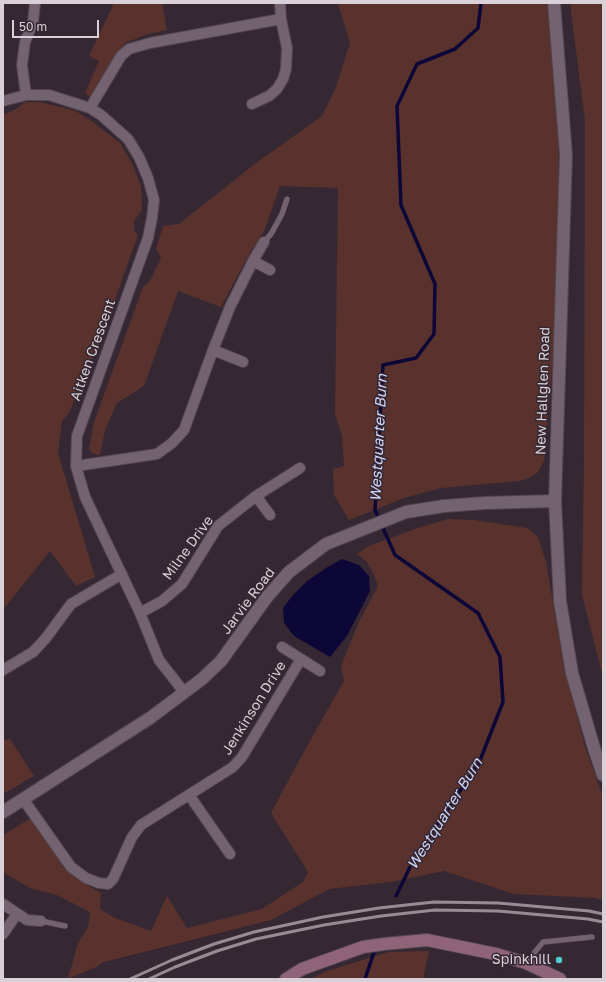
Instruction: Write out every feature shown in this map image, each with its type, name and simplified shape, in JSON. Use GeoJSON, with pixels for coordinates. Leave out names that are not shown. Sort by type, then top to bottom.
{"type":"FeatureCollection","features":[{"type":"Feature","properties":{"kind":"main road"},"geometry":{"type":"LineString","coordinates":[[286,979],[302,969],[363,947],[427,940],[496,954],[526,963],[558,979]]}},
{"type":"Feature","properties":{"kind":"street"},"geometry":{"type":"LineString","coordinates":[[26,95],[22,65],[25,42],[33,22],[35,3]]}},
{"type":"Feature","properties":{"kind":"street"},"geometry":{"type":"LineString","coordinates":[[252,104],[269,96],[277,89],[286,70],[287,48],[280,3]]}},
{"type":"Feature","properties":{"kind":"street","name":"New Hallglen Road"},"geometry":{"type":"LineString","coordinates":[[554,3],[566,155],[555,501],[560,601],[571,666],[603,775]]}},
{"type":"Feature","properties":{"kind":"street"},"geometry":{"type":"LineString","coordinates":[[90,108],[121,56],[129,49],[150,43],[282,19]]}},
{"type":"Feature","properties":{"kind":"street","name":"Aitken Crescent"},"geometry":{"type":"LineString","coordinates":[[3,101],[26,95],[49,95],[90,108],[128,139],[139,157],[148,178],[154,200],[148,238],[77,436],[76,466],[85,497],[140,613],[159,660],[184,692]]}},
{"type":"Feature","properties":{"kind":"street"},"geometry":{"type":"LineString","coordinates":[[76,466],[157,454],[172,443],[184,430],[230,307],[264,242]]}},
{"type":"Feature","properties":{"kind":"street"},"geometry":{"type":"LineString","coordinates":[[253,261],[270,270]]}},
{"type":"Feature","properties":{"kind":"street"},"geometry":{"type":"LineString","coordinates":[[213,350],[243,362]]}},
{"type":"Feature","properties":{"kind":"street","name":"Milne Drive"},"geometry":{"type":"LineString","coordinates":[[140,613],[162,601],[182,584],[218,526],[256,496],[300,468]]}},
{"type":"Feature","properties":{"kind":"street"},"geometry":{"type":"LineString","coordinates":[[256,496],[270,515]]}},
{"type":"Feature","properties":{"kind":"street","name":"Jarvie Road"},"geometry":{"type":"LineString","coordinates":[[3,812],[150,718],[202,679],[221,661],[267,597],[289,572],[326,544],[406,512],[458,504],[485,502],[555,501]]}},
{"type":"Feature","properties":{"kind":"street"},"geometry":{"type":"LineString","coordinates":[[3,670],[32,652],[46,638],[71,604],[122,574]]}},
{"type":"Feature","properties":{"kind":"street","name":"Jenkinson Drive"},"geometry":{"type":"LineString","coordinates":[[282,647],[320,671]]}},
{"type":"Feature","properties":{"kind":"street","name":"Jenkinson Drive"},"geometry":{"type":"LineString","coordinates":[[23,799],[71,867],[86,878],[98,883],[108,884],[113,878],[132,837],[141,825],[234,767],[242,757],[301,659]]}},
{"type":"Feature","properties":{"kind":"street"},"geometry":{"type":"LineString","coordinates":[[189,795],[230,854]]}},
{"type":"Feature","properties":{"kind":"street"},"geometry":{"type":"LineString","coordinates":[[3,904],[27,920],[41,921]]}},
{"type":"Feature","properties":{"kind":"street"},"geometry":{"type":"LineString","coordinates":[[3,934],[16,914]]}},
{"type":"Feature","properties":{"kind":"lane"},"geometry":{"type":"LineString","coordinates":[[264,242],[271,234],[282,214],[287,199]]}},
{"type":"Feature","properties":{"kind":"lane"},"geometry":{"type":"LineString","coordinates":[[41,921],[65,926]]}},
{"type":"Feature","properties":{"kind":"lane"},"geometry":{"type":"LineString","coordinates":[[526,963],[543,942],[592,937]]}},
{"type":"Feature","properties":{"kind":"shaded area"},"geometry":{"type":"Polygon","coordinates":[[[114,3],[162,3],[167,30],[148,34],[125,43],[106,70],[91,97],[85,93],[99,61],[89,56],[114,3]]]}},
{"type":"Feature","properties":{"kind":"shaded area"},"geometry":{"type":"Polygon","coordinates":[[[338,3],[547,3],[559,121],[557,308],[544,461],[538,472],[531,477],[520,481],[441,488],[404,498],[349,520],[334,495],[333,469],[344,466],[342,435],[335,415],[338,188],[280,186],[264,231],[247,258],[221,307],[178,291],[144,386],[117,403],[105,430],[100,455],[92,453],[89,449],[94,422],[143,287],[150,281],[161,258],[156,249],[163,226],[179,224],[256,163],[322,116],[336,87],[350,43],[338,3]]]}},
{"type":"Feature","properties":{"kind":"shaded area"},"geometry":{"type":"Polygon","coordinates":[[[570,3],[603,3],[603,677],[582,594],[585,121],[570,3]]]}},
{"type":"Feature","properties":{"kind":"shaded area"},"geometry":{"type":"Polygon","coordinates":[[[24,102],[40,102],[76,111],[120,143],[133,165],[141,187],[142,210],[134,221],[134,230],[138,235],[95,356],[85,364],[77,393],[69,413],[62,421],[58,453],[95,577],[76,586],[50,551],[3,608],[3,115],[18,108],[24,102]]]}},
{"type":"Feature","properties":{"kind":"shaded area"},"geometry":{"type":"Polygon","coordinates":[[[448,519],[474,520],[527,528],[538,537],[546,562],[564,665],[585,747],[603,797],[603,900],[595,898],[514,894],[444,871],[391,882],[329,889],[271,920],[104,962],[96,967],[67,979],[78,943],[88,927],[90,912],[57,895],[30,888],[6,874],[3,870],[3,835],[31,818],[64,867],[82,882],[101,893],[100,909],[115,918],[151,931],[167,896],[187,928],[262,909],[303,882],[308,872],[271,813],[344,681],[341,666],[359,622],[378,586],[367,562],[357,554],[369,546],[448,519]]]}},
{"type":"Feature","properties":{"kind":"shaded area"},"geometry":{"type":"Polygon","coordinates":[[[342,559],[359,565],[369,576],[370,591],[347,636],[330,657],[294,636],[284,623],[283,608],[307,581],[342,559]]]}},
{"type":"Feature","properties":{"kind":"shaded area"},"geometry":{"type":"Polygon","coordinates":[[[10,739],[34,776],[3,794],[3,740],[10,739]]]}},
{"type":"Feature","properties":{"kind":"shaded area"},"geometry":{"type":"Polygon","coordinates":[[[429,951],[423,979],[310,979],[327,971],[389,952],[429,951]]]}},
{"type":"Feature","properties":{"kind":"waterway","name":"Westquarter Burn"},"geometry":{"type":"LineString","coordinates":[[396,896],[415,857],[479,763],[503,702],[500,657],[478,613],[395,555],[375,510],[383,365],[416,358],[434,334],[435,284],[401,205],[397,106],[417,64],[455,49],[478,28],[481,3]]}},
{"type":"Feature","properties":{"kind":"waterway","name":"Westquarter Burn"},"geometry":{"type":"LineString","coordinates":[[365,979],[375,949]]}},
{"type":"Feature","properties":{"kind":"railway"},"geometry":{"type":"LineString","coordinates":[[130,979],[172,960],[214,944],[254,932],[323,917],[379,908],[434,902],[498,903],[589,911],[603,914]]}},
{"type":"Feature","properties":{"kind":"railway"},"geometry":{"type":"LineString","coordinates":[[149,979],[217,951],[256,939],[324,925],[381,916],[435,910],[498,911],[588,919],[603,922]]}},
{"type":"Feature","properties":{"kind":"place","name":"Spinkhill"},"geometry":{"type":"Point","coordinates":[559,960]}}]}
